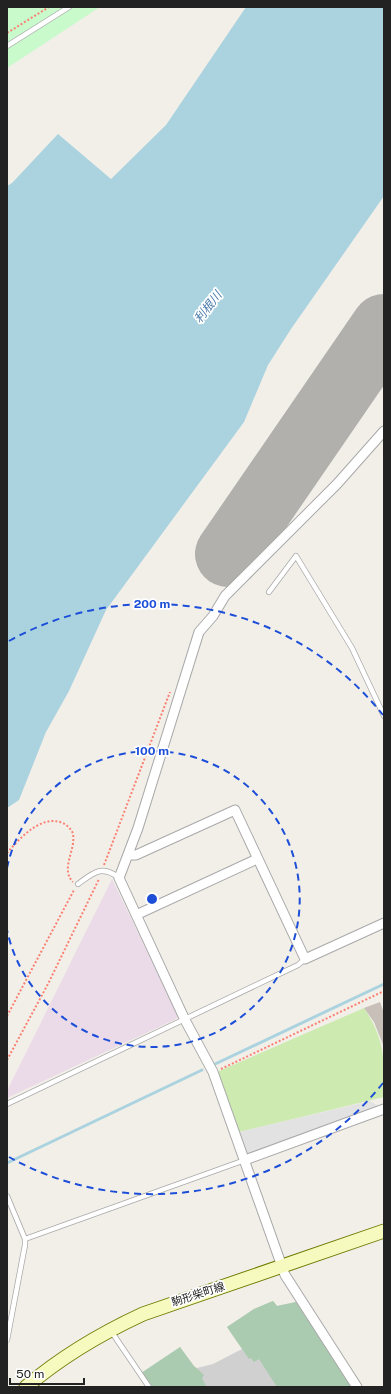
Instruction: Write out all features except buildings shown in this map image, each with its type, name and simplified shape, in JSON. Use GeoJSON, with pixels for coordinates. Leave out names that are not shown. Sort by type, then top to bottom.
{"type":"FeatureCollection","features":[{"type":"Feature","properties":{"kind":"main road","name":"駒形柴町線"},"geometry":{"type":"LineString","coordinates":[[26,1387],[61,1360],[110,1330],[161,1306],[384,1231]]}},
{"type":"Feature","properties":{"kind":"street"},"geometry":{"type":"LineString","coordinates":[[357,1387],[288,1282],[213,1072],[185,1020],[119,878],[129,855],[199,632],[225,596],[337,484],[384,431]]}},
{"type":"Feature","properties":{"kind":"street"},"geometry":{"type":"LineString","coordinates":[[129,855],[136,855],[235,810],[305,959],[384,922]]}},
{"type":"Feature","properties":{"kind":"street"},"geometry":{"type":"LineString","coordinates":[[136,915],[257,859]]}},
{"type":"Feature","properties":{"kind":"street"},"geometry":{"type":"LineString","coordinates":[[245,1160],[384,1109]]}},
{"type":"Feature","properties":{"kind":"lane"},"geometry":{"type":"LineString","coordinates":[[7,46],[69,7]]}},
{"type":"Feature","properties":{"kind":"lane"},"geometry":{"type":"LineString","coordinates":[[269,592],[296,556],[352,648],[384,716]]}},
{"type":"Feature","properties":{"kind":"lane"},"geometry":{"type":"LineString","coordinates":[[78,884],[94,872],[102,870],[110,871],[119,878]]}},
{"type":"Feature","properties":{"kind":"lane"},"geometry":{"type":"LineString","coordinates":[[7,1104],[185,1020],[298,965],[305,959]]}},
{"type":"Feature","properties":{"kind":"lane"},"geometry":{"type":"LineString","coordinates":[[25,1238],[245,1160]]}},
{"type":"Feature","properties":{"kind":"lane"},"geometry":{"type":"LineString","coordinates":[[7,1196],[25,1238],[7,1340]]}},
{"type":"Feature","properties":{"kind":"lane"},"geometry":{"type":"LineString","coordinates":[[110,1330],[149,1387]]}},
{"type":"Feature","properties":{"kind":"path"},"geometry":{"type":"LineString","coordinates":[[7,33],[48,7]]}},
{"type":"Feature","properties":{"kind":"path"},"geometry":{"type":"LineString","coordinates":[[107,857],[171,689]]}},
{"type":"Feature","properties":{"kind":"path"},"geometry":{"type":"LineString","coordinates":[[7,853],[21,837],[45,822],[56,820],[66,824],[73,833],[74,845],[67,867],[68,876],[71,881],[78,884],[7,1016]]}},
{"type":"Feature","properties":{"kind":"path"},"geometry":{"type":"LineString","coordinates":[[7,1060],[48,984],[97,882]]}},
{"type":"Feature","properties":{"kind":"path"},"geometry":{"type":"LineString","coordinates":[[213,1072],[384,991]]}},
{"type":"Feature","properties":{"kind":"shaded area"},"geometry":{"type":"Polygon","coordinates":[[[112,879],[178,1016],[176,1019],[7,1098],[7,1091],[112,879]]]}},
{"type":"Feature","properties":{"kind":"shaded area"},"geometry":{"type":"Polygon","coordinates":[[[370,1101],[381,1108],[253,1155],[247,1154],[239,1132],[370,1101]]]}},
{"type":"Feature","properties":{"kind":"shaded area"},"geometry":{"type":"Polygon","coordinates":[[[273,1301],[277,1306],[296,1302],[353,1387],[151,1387],[180,1347],[194,1367],[197,1368],[213,1364],[242,1349],[227,1327],[254,1309],[273,1301]]]}},
{"type":"Feature","properties":{"kind":"green space"},"geometry":{"type":"Polygon","coordinates":[[[7,7],[100,7],[7,68],[7,7]]]}},
{"type":"Feature","properties":{"kind":"green space"},"geometry":{"type":"Polygon","coordinates":[[[364,1008],[380,1041],[384,1072],[384,1097],[239,1132],[217,1075],[219,1071],[364,1008]]]}},
{"type":"Feature","properties":{"kind":"green space"},"geometry":{"type":"Polygon","coordinates":[[[273,1301],[277,1306],[296,1302],[353,1387],[277,1387],[259,1359],[254,1362],[251,1358],[249,1359],[227,1327],[254,1309],[273,1301]]]}},
{"type":"Feature","properties":{"kind":"green space"},"geometry":{"type":"Polygon","coordinates":[[[180,1347],[194,1366],[204,1375],[202,1378],[206,1386],[151,1387],[141,1373],[180,1347]]]}},
{"type":"Feature","properties":{"kind":"water","name":"利根川"},"geometry":{"type":"Polygon","coordinates":[[[246,7],[384,7],[384,196],[291,329],[268,365],[244,422],[106,610],[69,691],[46,732],[19,800],[7,808],[7,186],[12,183],[58,134],[111,179],[166,125],[246,7]]]}},
{"type":"Feature","properties":{"kind":"waterway"},"geometry":{"type":"LineString","coordinates":[[213,1065],[384,984]]}},
{"type":"Feature","properties":{"kind":"waterway"},"geometry":{"type":"LineString","coordinates":[[7,1163],[202,1070]]}},
{"type":"Feature","properties":{"kind":"runway"},"geometry":{"type":"LineString","coordinates":[[228,554],[384,327]]}}]}
